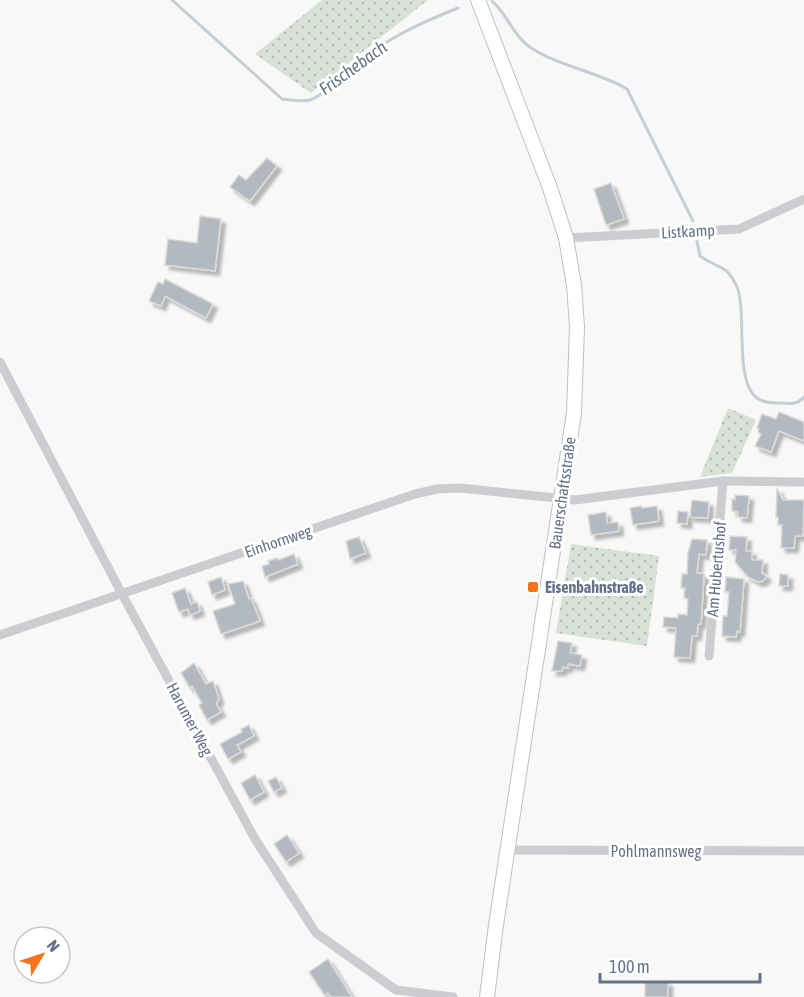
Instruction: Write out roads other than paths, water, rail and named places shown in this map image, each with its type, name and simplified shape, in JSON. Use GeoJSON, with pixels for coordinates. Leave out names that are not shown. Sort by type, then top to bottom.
{"type":"FeatureCollection","features":[{"type":"Feature","properties":{"kind":"street","name":"Bauerschaftsstraße"},"geometry":{"type":"LineString","coordinates":[[478,0],[546,177],[566,238],[578,327],[577,376],[562,500],[507,850],[487,997]]}},
{"type":"Feature","properties":{"kind":"street","name":"Listkamp"},"geometry":{"type":"LineString","coordinates":[[566,238],[739,229],[804,199]]}},
{"type":"Feature","properties":{"kind":"street","name":"Harumer Weg"},"geometry":{"type":"LineString","coordinates":[[0,362],[255,839],[316,933],[396,990],[453,997]]}},
{"type":"Feature","properties":{"kind":"street"},"geometry":{"type":"LineString","coordinates":[[562,500],[723,481],[804,482]]}},
{"type":"Feature","properties":{"kind":"street","name":"Am Hubertushof"},"geometry":{"type":"LineString","coordinates":[[709,656],[723,481]]}},
{"type":"Feature","properties":{"kind":"street","name":"Einhornweg"},"geometry":{"type":"LineString","coordinates":[[0,635],[415,494],[437,489],[460,488],[562,500]]}},
{"type":"Feature","properties":{"kind":"street","name":"Pohlmannsweg"},"geometry":{"type":"LineString","coordinates":[[507,850],[804,852]]}},
{"type":"Feature","properties":{"kind":"waterway","name":"Frischebach"},"geometry":{"type":"LineString","coordinates":[[172,0],[282,99],[300,101],[310,100],[325,92],[365,57],[392,39],[458,8]]}},
{"type":"Feature","properties":{"kind":"waterway","name":"Frischebach"},"geometry":{"type":"LineString","coordinates":[[492,1],[527,45],[563,64],[602,77],[627,89],[693,221]]}},
{"type":"Feature","properties":{"kind":"waterway","name":"Frischebach"},"geometry":{"type":"LineString","coordinates":[[697,241],[700,256],[725,270],[737,287],[740,298],[743,362],[750,390],[757,398],[771,402],[787,404],[804,397]]}},
{"type":"Feature","properties":{"kind":"place","name":"Eisenbahnstraße"},"geometry":{"type":"Point","coordinates":[533,587]}}]}
